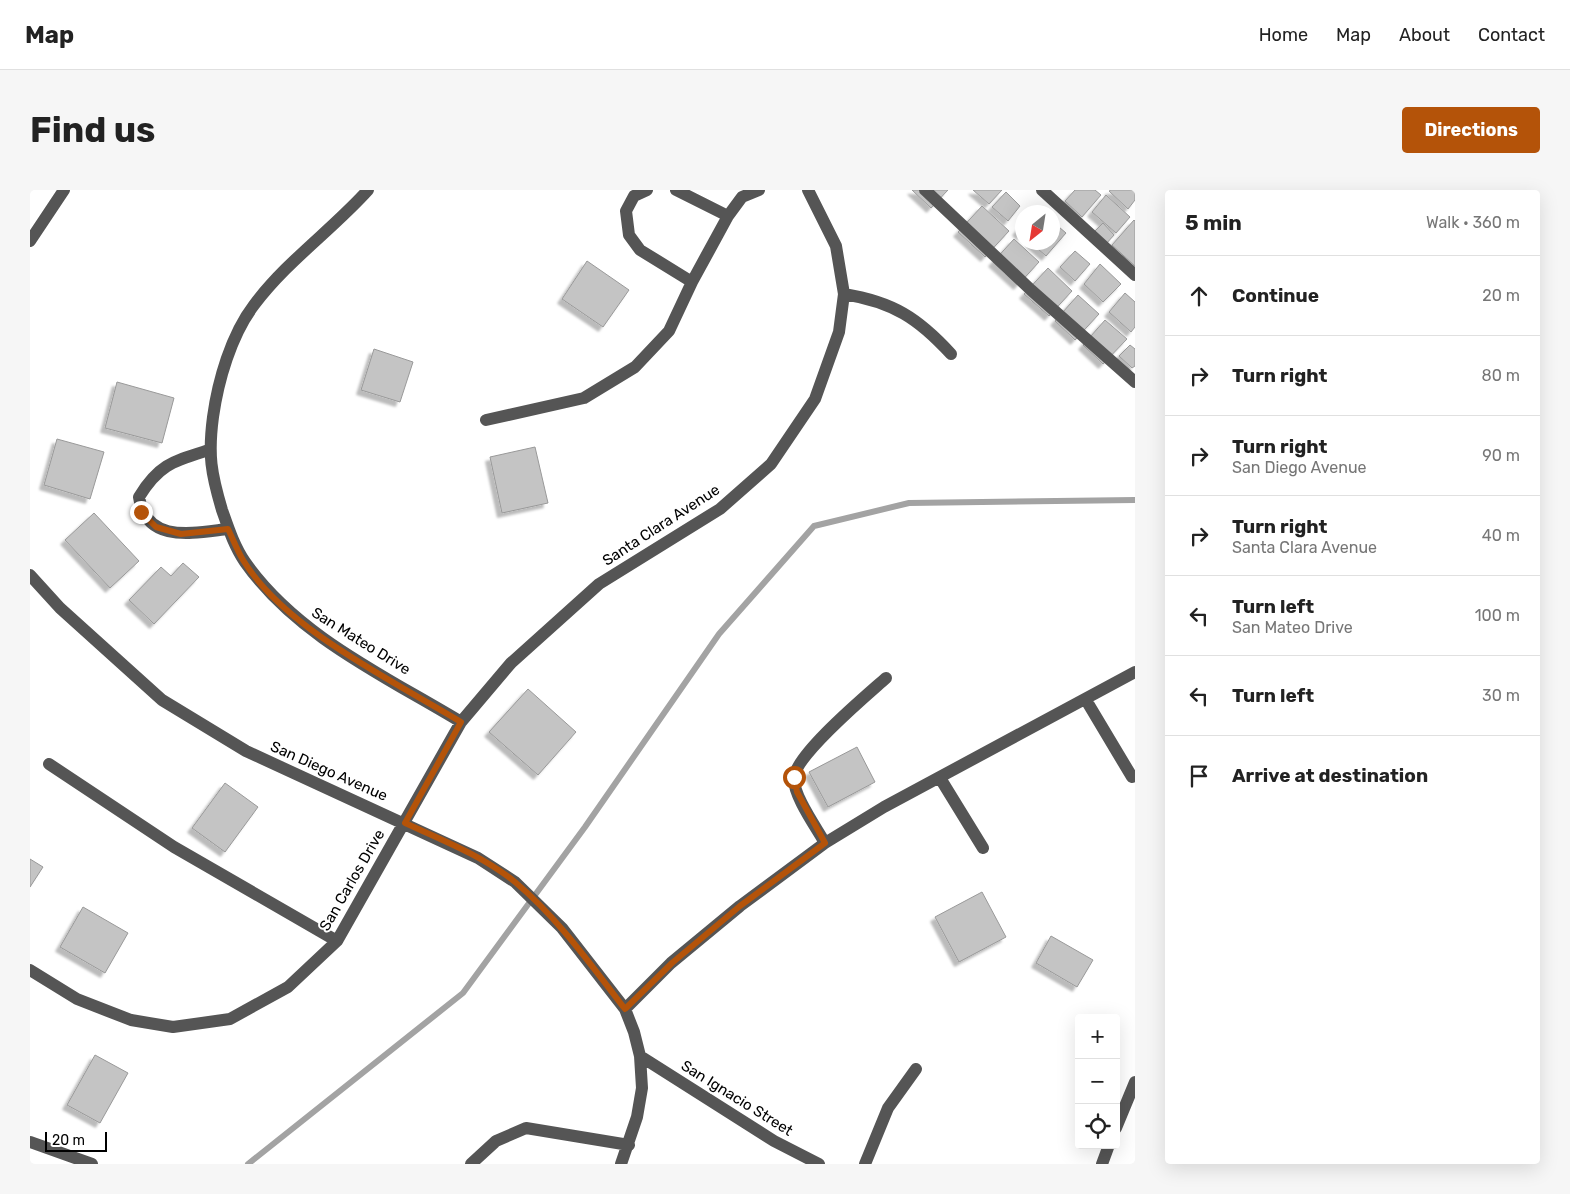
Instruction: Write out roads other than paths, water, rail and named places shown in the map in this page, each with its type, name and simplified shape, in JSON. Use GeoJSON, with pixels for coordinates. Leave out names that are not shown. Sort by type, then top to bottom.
{"type":"FeatureCollection","features":[{"type":"Feature","properties":{"kind":"street"},"geometry":{"type":"LineString","coordinates":[[30,242],[64,190]]}},
{"type":"Feature","properties":{"kind":"street","name":"San Mateo Drive"},"geometry":{"type":"LineString","coordinates":[[368,190],[350,210],[288,266],[253,306],[228,354],[217,390],[209,450],[214,484],[228,529],[244,560],[294,617],[335,646],[461,722]]}},
{"type":"Feature","properties":{"kind":"street"},"geometry":{"type":"LineString","coordinates":[[647,190],[634,196],[626,211],[629,235],[640,250],[692,282]]}},
{"type":"Feature","properties":{"kind":"street"},"geometry":{"type":"LineString","coordinates":[[676,190],[728,216]]}},
{"type":"Feature","properties":{"kind":"street"},"geometry":{"type":"LineString","coordinates":[[486,420],[584,398],[634,367],[669,331],[692,282],[728,216],[742,198],[759,190]]}},
{"type":"Feature","properties":{"kind":"street","name":"Santa Clara Avenue"},"geometry":{"type":"LineString","coordinates":[[405,823],[461,722],[511,663],[599,584],[720,509],[771,464],[816,399],[839,332],[844,294],[836,246],[808,190]]}},
{"type":"Feature","properties":{"kind":"street"},"geometry":{"type":"LineString","coordinates":[[925,190],[1031,290],[1135,382]]}},
{"type":"Feature","properties":{"kind":"street"},"geometry":{"type":"LineString","coordinates":[[1042,190],[1135,275]]}},
{"type":"Feature","properties":{"kind":"street"},"geometry":{"type":"LineString","coordinates":[[844,294],[874,299],[900,311],[930,331],[951,354]]}},
{"type":"Feature","properties":{"kind":"street"},"geometry":{"type":"LineString","coordinates":[[209,450],[170,462],[150,479],[139,496],[141,512],[156,527],[181,534],[228,529]]}},
{"type":"Feature","properties":{"kind":"street","name":"San Diego Avenue"},"geometry":{"type":"LineString","coordinates":[[30,575],[60,608],[162,700],[246,751],[478,858],[515,882],[562,928],[625,1009],[634,1032],[640,1056],[642,1088],[637,1117],[621,1164]]}},
{"type":"Feature","properties":{"kind":"street"},"geometry":{"type":"LineString","coordinates":[[625,1009],[672,963],[740,906],[825,843],[1135,672]]}},
{"type":"Feature","properties":{"kind":"street"},"geometry":{"type":"LineString","coordinates":[[825,843],[797,792],[794,777],[799,764],[817,742],[886,678]]}},
{"type":"Feature","properties":{"kind":"street"},"geometry":{"type":"LineString","coordinates":[[1086,700],[1132,778]]}},
{"type":"Feature","properties":{"kind":"street"},"geometry":{"type":"LineString","coordinates":[[49,764],[174,848],[337,941]]}},
{"type":"Feature","properties":{"kind":"street"},"geometry":{"type":"LineString","coordinates":[[940,778],[983,848]]}},
{"type":"Feature","properties":{"kind":"street","name":"San Carlos Drive"},"geometry":{"type":"LineString","coordinates":[[30,970],[76,999],[131,1020],[173,1028],[230,1019],[288,987],[337,941],[405,823]]}},
{"type":"Feature","properties":{"kind":"street","name":"San Ignacio Street"},"geometry":{"type":"LineString","coordinates":[[640,1056],[774,1141],[818,1164]]}},
{"type":"Feature","properties":{"kind":"street"},"geometry":{"type":"LineString","coordinates":[[865,1164],[888,1108],[916,1069]]}},
{"type":"Feature","properties":{"kind":"street"},"geometry":{"type":"LineString","coordinates":[[1120,1118],[1135,1082]]}},
{"type":"Feature","properties":{"kind":"street"},"geometry":{"type":"LineString","coordinates":[[471,1164],[496,1141],[526,1128],[629,1145]]}},
{"type":"Feature","properties":{"kind":"street"},"geometry":{"type":"LineString","coordinates":[[30,1142],[92,1164]]}},
{"type":"Feature","properties":{"kind":"street"},"geometry":{"type":"LineString","coordinates":[[1102,1164],[1108,1149]]}},
{"type":"Feature","properties":{"kind":"waterway"},"geometry":{"type":"LineString","coordinates":[[248,1164],[463,993],[585,827],[719,634],[814,526],[909,503],[1135,500]]}}]}
